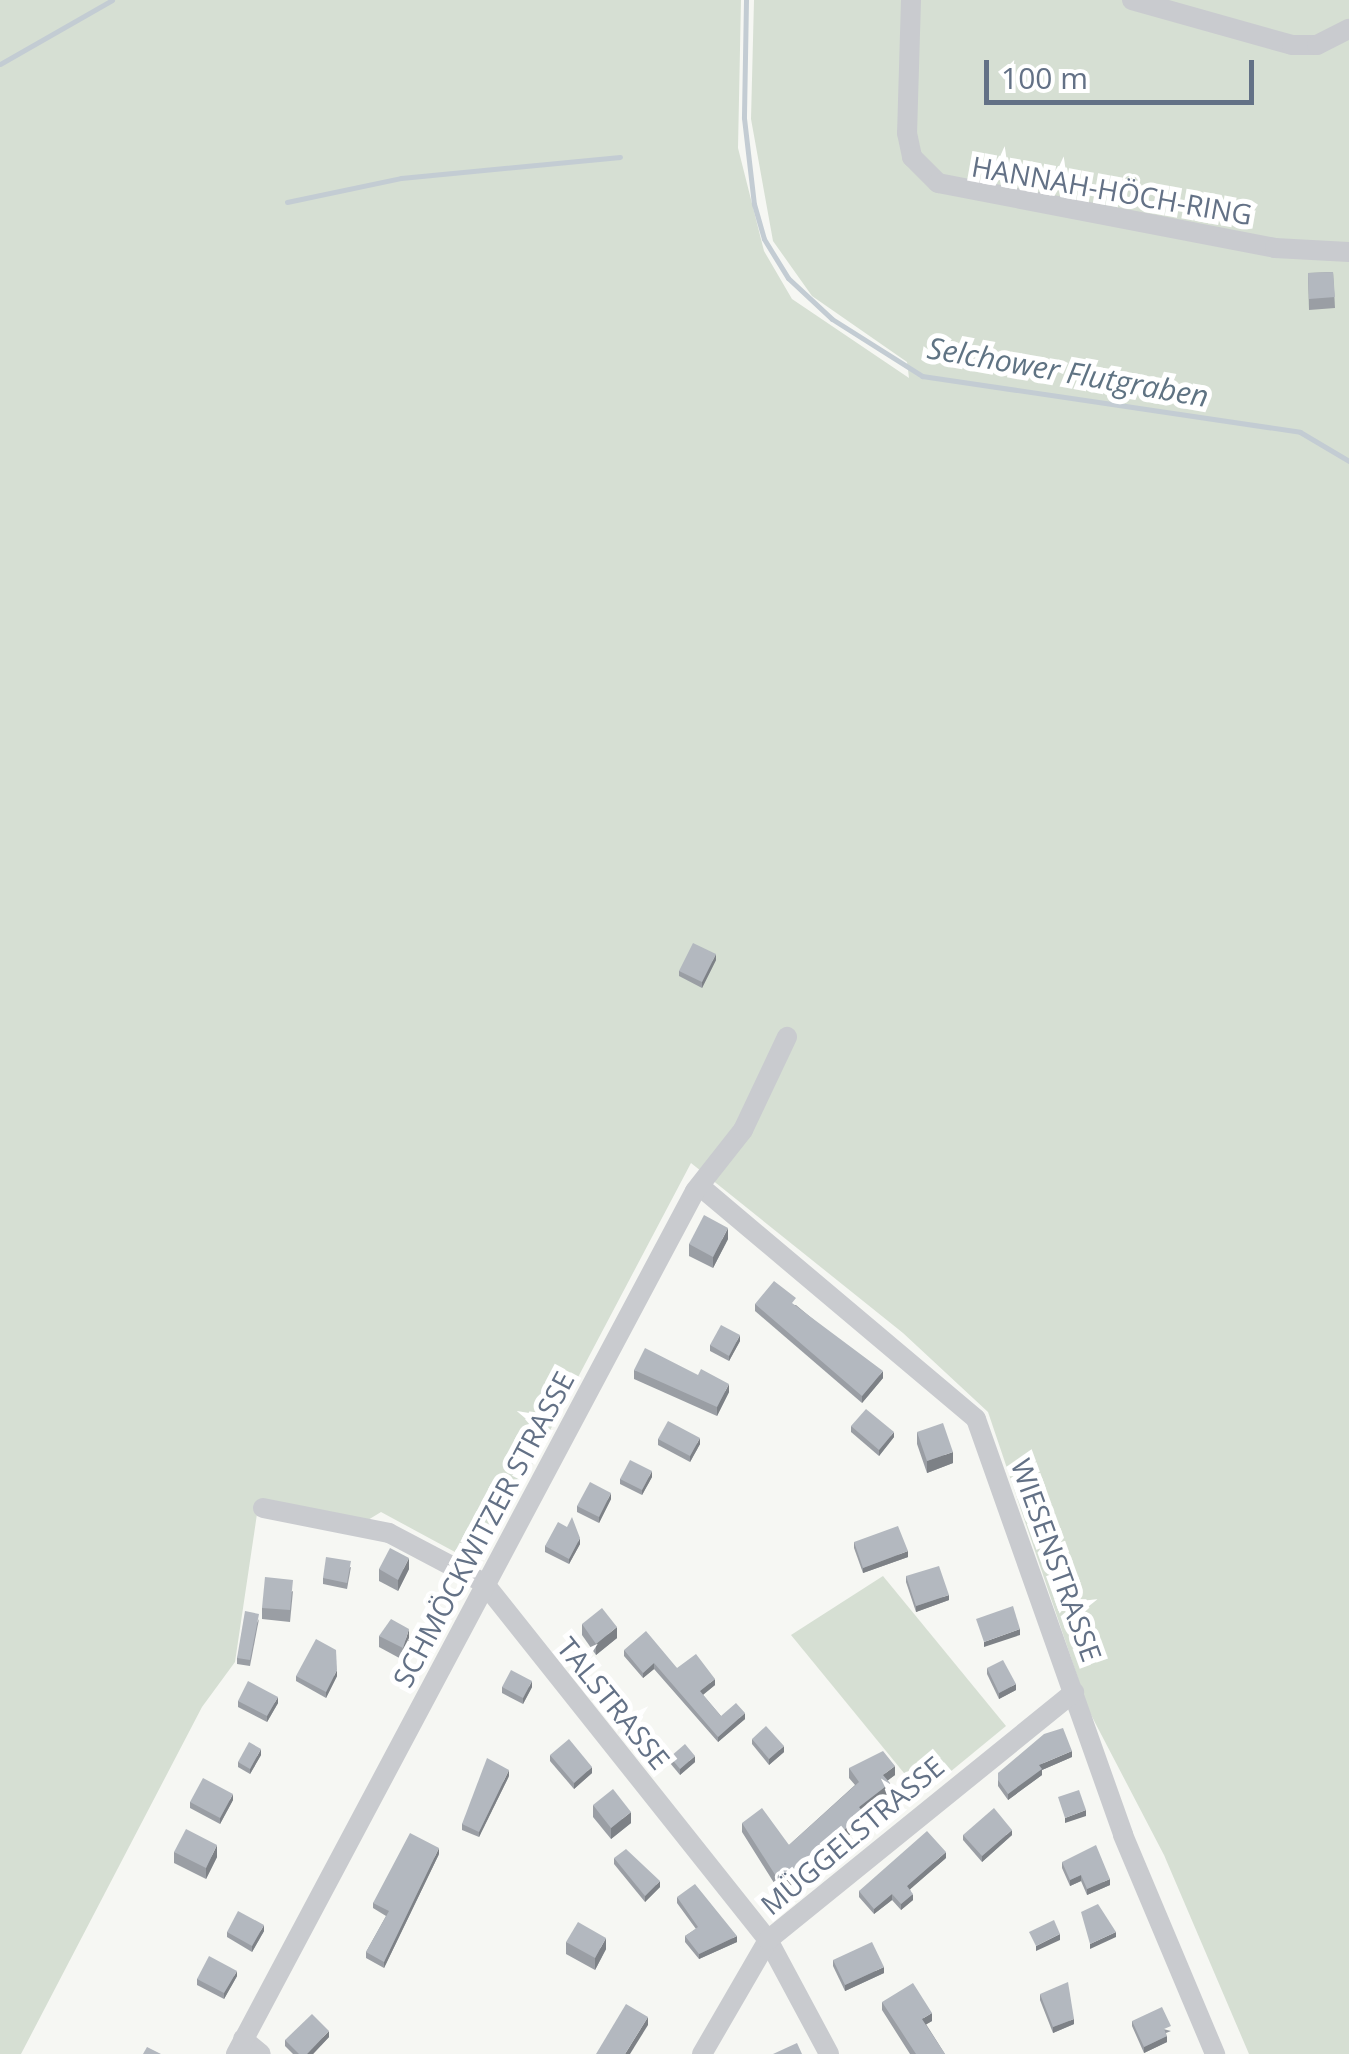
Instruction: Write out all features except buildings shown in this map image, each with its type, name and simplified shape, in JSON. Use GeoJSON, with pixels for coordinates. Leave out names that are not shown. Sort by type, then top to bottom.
{"type":"FeatureCollection","features":[{"type":"Feature","properties":{"kind":"street","name":"HANNAH-HÖCH-RING"},"geometry":{"type":"LineString","coordinates":[[911,0],[907,134],[912,157],[938,183],[1294,252],[1349,252]]}},
{"type":"Feature","properties":{"kind":"street"},"geometry":{"type":"LineString","coordinates":[[1132,0],[1292,45],[1317,44],[1349,29]]}},
{"type":"Feature","properties":{"kind":"street","name":"SCHMÖCKWITZER STRASSE"},"geometry":{"type":"LineString","coordinates":[[239,2046],[484,1583],[702,1188],[744,1130],[786,1037]]}},
{"type":"Feature","properties":{"kind":"street","name":"WIESENSTRASSE"},"geometry":{"type":"LineString","coordinates":[[702,1188],[970,1410],[1123,1835],[1215,2054]]}},
{"type":"Feature","properties":{"kind":"street","name":"TALSTRASSE"},"geometry":{"type":"LineString","coordinates":[[263,1508],[389,1532],[484,1583],[768,1940],[829,2054]]}},
{"type":"Feature","properties":{"kind":"street","name":"MÜGGELSTRASSE"},"geometry":{"type":"LineString","coordinates":[[702,2054],[768,1940],[1074,1692]]}},
{"type":"Feature","properties":{"kind":"street"},"geometry":{"type":"LineString","coordinates":[[239,2046],[262,2054]]}},
{"type":"Feature","properties":{"kind":"shaded area"},"geometry":{"type":"Polygon","coordinates":[[[0,0],[741,0],[738,148],[764,251],[792,299],[909,378],[907,362],[812,296],[773,241],[751,119],[754,0],[1349,0],[1349,2054],[1249,2054],[1164,1855],[1089,1711],[988,1412],[903,1333],[691,1163],[479,1565],[381,1512],[350,1531],[257,1514],[235,1662],[202,1707],[21,2054],[0,2054],[0,0]]]}},
{"type":"Feature","properties":{"kind":"shaded area"},"geometry":{"type":"Polygon","coordinates":[[[883,1576],[1006,1726],[922,1795],[791,1635],[883,1576]]]}},
{"type":"Feature","properties":{"kind":"waterway"},"geometry":{"type":"LineString","coordinates":[[0,64],[112,0]]}},
{"type":"Feature","properties":{"kind":"waterway","name":"Selchower Flutgraben"},"geometry":{"type":"LineString","coordinates":[[746,0],[744,118],[754,204],[764,239],[788,278],[832,319],[922,376],[1300,432],[1349,461]]}},
{"type":"Feature","properties":{"kind":"waterway"},"geometry":{"type":"LineString","coordinates":[[287,202],[401,178],[620,157]]}}]}
